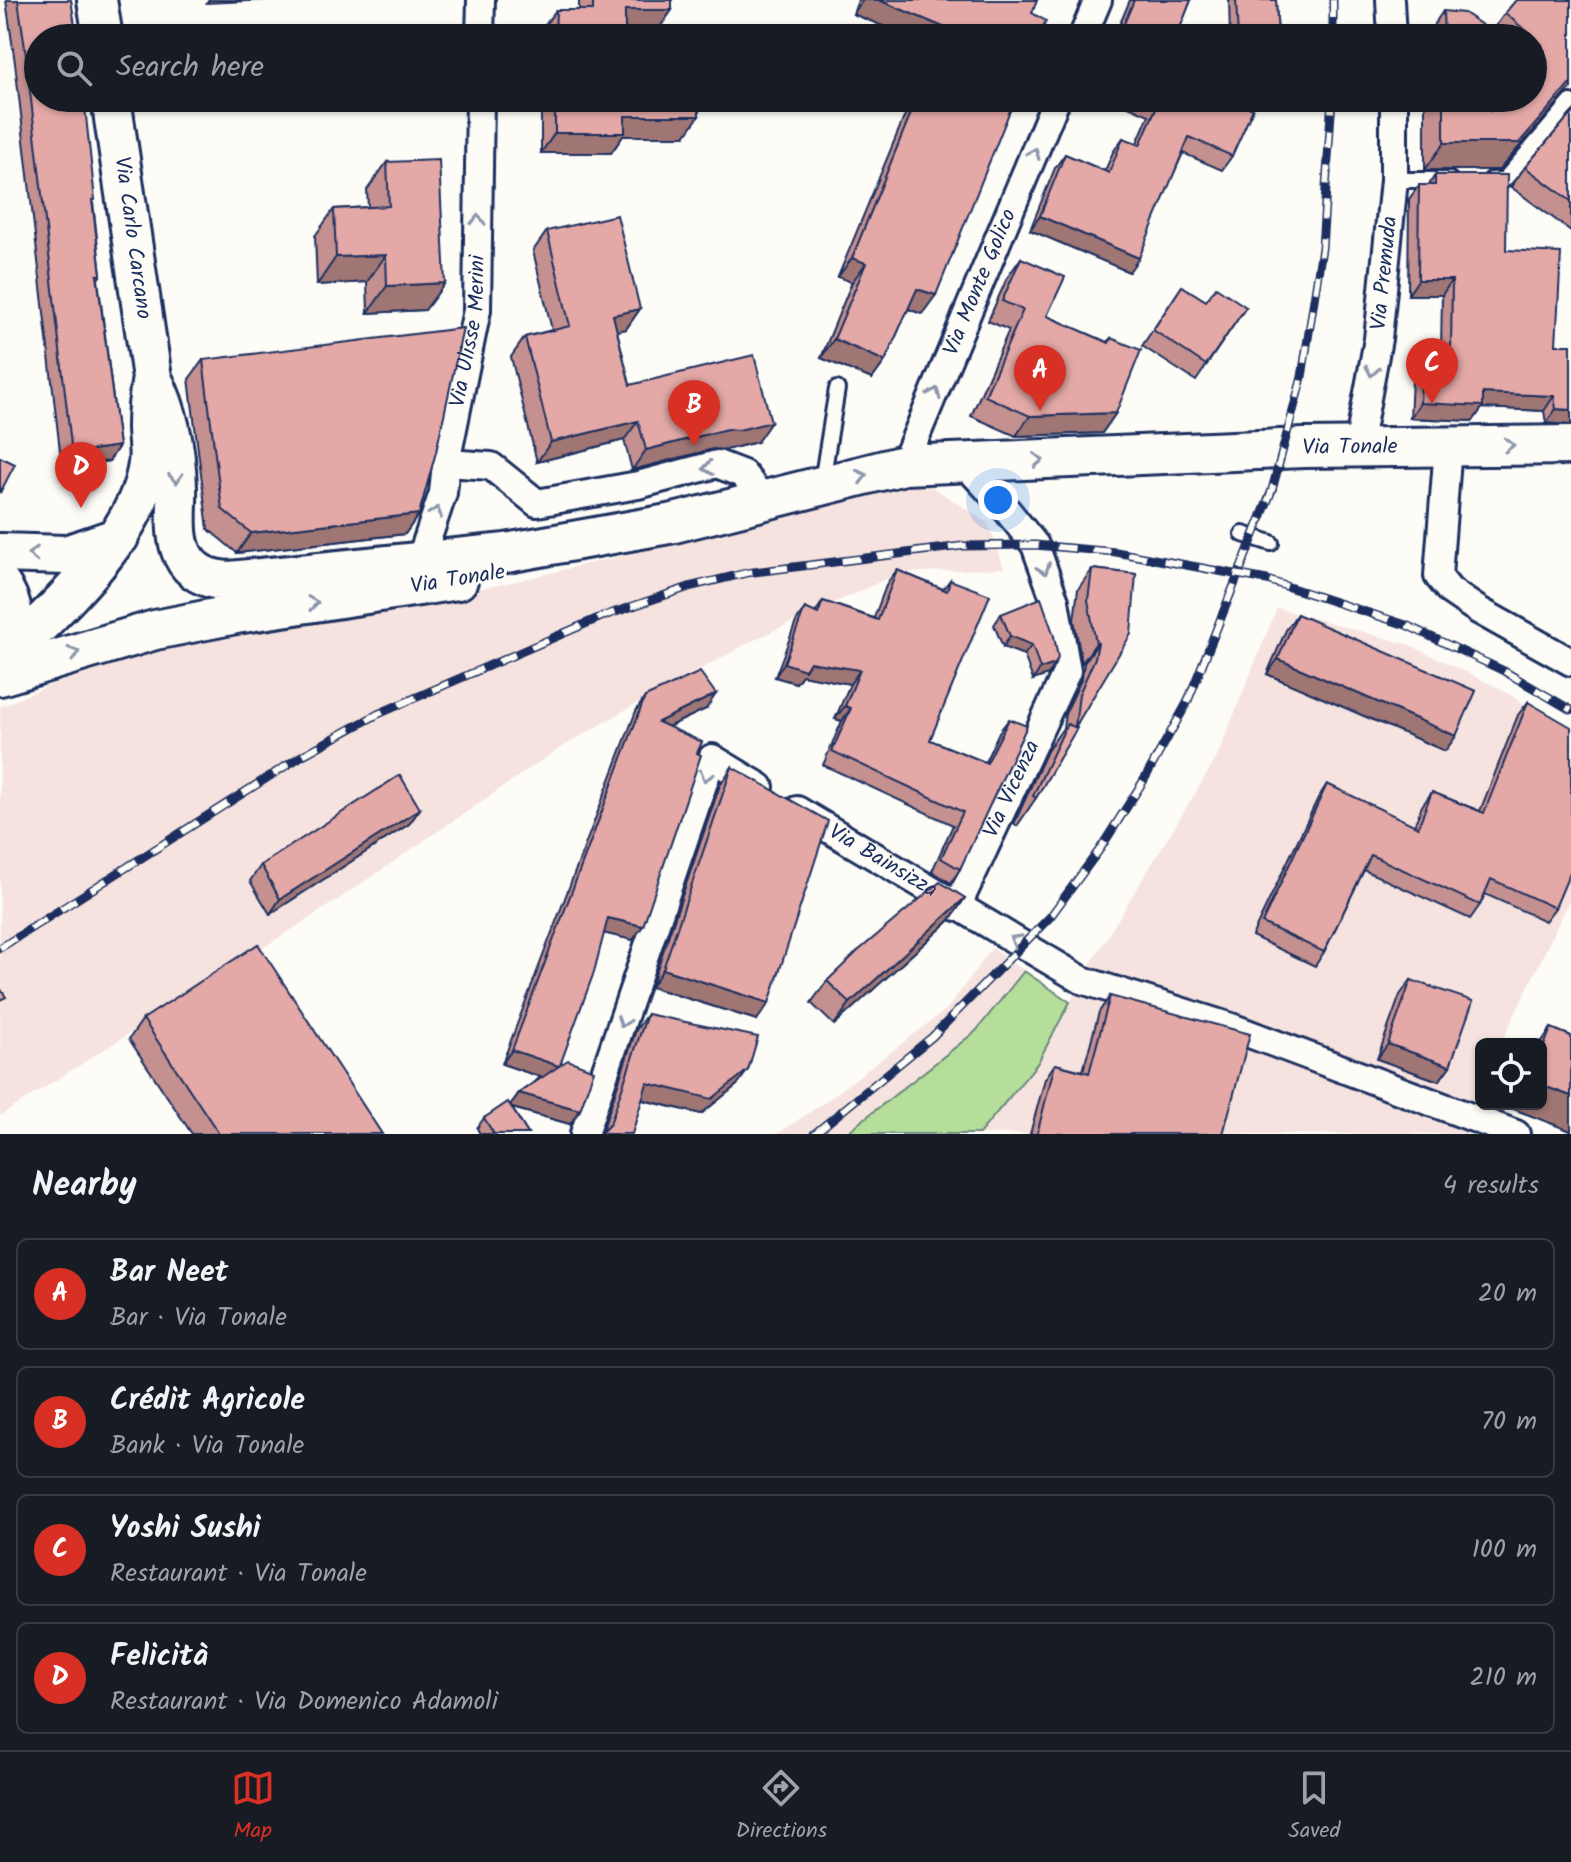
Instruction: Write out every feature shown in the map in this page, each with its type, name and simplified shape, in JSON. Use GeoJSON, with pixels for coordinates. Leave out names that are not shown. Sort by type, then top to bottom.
{"type":"FeatureCollection","features":[{"type":"Feature","properties":{"kind":"main road"},"geometry":{"type":"LineString","coordinates":[[97,0],[101,24]]}},
{"type":"Feature","properties":{"kind":"main road","name":"Via Carlo Carcano"},"geometry":{"type":"LineString","coordinates":[[113,112],[152,378],[165,404],[171,433],[177,485],[178,543],[183,557],[192,568],[233,598]]}},
{"type":"Feature","properties":{"kind":"main road","name":"Via Carlo Carcano"},"geometry":{"type":"LineString","coordinates":[[0,664],[92,571],[119,537],[142,490],[149,462],[147,403],[152,378]]}},
{"type":"Feature","properties":{"kind":"main road","name":"Via Tonale"},"geometry":{"type":"LineString","coordinates":[[233,598],[420,561],[506,553],[674,523],[904,465],[1358,447],[1571,445]]}},
{"type":"Feature","properties":{"kind":"main road","name":"Via Tonale"},"geometry":{"type":"LineString","coordinates":[[233,598],[511,572],[565,560],[674,523]]}},
{"type":"Feature","properties":{"kind":"main road"},"geometry":{"type":"LineString","coordinates":[[0,553],[66,555],[119,537]]}},
{"type":"Feature","properties":{"kind":"main road"},"geometry":{"type":"LineString","coordinates":[[0,584],[14,614],[8,638],[0,652]]}},
{"type":"Feature","properties":{"kind":"main road"},"geometry":{"type":"LineString","coordinates":[[0,676],[233,598]]}},
{"type":"Feature","properties":{"kind":"street"},"geometry":{"type":"LineString","coordinates":[[480,24],[481,0]]}},
{"type":"Feature","properties":{"kind":"street"},"geometry":{"type":"LineString","coordinates":[[1088,24],[1098,0]]}},
{"type":"Feature","properties":{"kind":"street"},"geometry":{"type":"LineString","coordinates":[[1390,0],[1391,24]]}},
{"type":"Feature","properties":{"kind":"street","name":"Via Ulisse Merini"},"geometry":{"type":"LineString","coordinates":[[420,561],[443,493],[446,463],[477,310],[480,112]]}},
{"type":"Feature","properties":{"kind":"street","name":"Via Monte Golico"},"geometry":{"type":"LineString","coordinates":[[904,465],[1051,112]]}},
{"type":"Feature","properties":{"kind":"street","name":"Via Premuda"},"geometry":{"type":"LineString","coordinates":[[1358,447],[1378,339],[1394,180],[1394,112]]}},
{"type":"Feature","properties":{"kind":"street"},"geometry":{"type":"LineString","coordinates":[[1448,446],[1438,576],[1450,591],[1478,610],[1571,662]]}},
{"type":"Feature","properties":{"kind":"street"},"geometry":{"type":"LineString","coordinates":[[446,463],[491,466],[537,503],[638,485],[717,464],[743,474],[765,501]]}},
{"type":"Feature","properties":{"kind":"street","name":"Via Vicenza"},"geometry":{"type":"LineString","coordinates":[[957,907],[1067,671],[1055,601],[1035,545],[964,463]]}},
{"type":"Feature","properties":{"kind":"street","name":"Via Bainsizza"},"geometry":{"type":"LineString","coordinates":[[584,1134],[712,758],[1082,980],[1231,1027],[1516,1134]]}},
{"type":"Feature","properties":{"kind":"lane"},"geometry":{"type":"LineString","coordinates":[[1394,180],[1504,180],[1571,102]]}},
{"type":"Feature","properties":{"kind":"lane"},"geometry":{"type":"LineString","coordinates":[[821,487],[837,389]]}},
{"type":"Feature","properties":{"kind":"lane"},"geometry":{"type":"LineString","coordinates":[[1243,534],[1271,543]]}},
{"type":"Feature","properties":{"kind":"shaded area"},"geometry":{"type":"Polygon","coordinates":[[[926,483],[988,523],[1004,568],[899,573],[756,639],[625,710],[554,752],[330,905],[0,1116],[0,707],[71,676],[206,639],[504,584],[926,483]]]}},
{"type":"Feature","properties":{"kind":"shaded area"},"geometry":{"type":"Polygon","coordinates":[[[1277,608],[1410,645],[1501,689],[1571,734],[1571,897],[1504,1038],[1475,1038],[1475,1097],[1465,1117],[1505,1134],[979,1134],[1037,1064],[1090,965],[1216,759],[1277,608]]]}},
{"type":"Feature","properties":{"kind":"shaded area"},"geometry":{"type":"Polygon","coordinates":[[[992,948],[1024,971],[976,1031],[845,1134],[777,1134],[825,1102],[947,1009],[992,948]]]}},
{"type":"Feature","properties":{"kind":"green space"},"geometry":{"type":"Polygon","coordinates":[[[1024,971],[1070,1002],[1037,1064],[979,1134],[845,1134],[976,1031],[1024,971]]]}},
{"type":"Feature","properties":{"kind":"building"},"geometry":{"type":"Polygon","coordinates":[[[18,0],[71,0],[75,24],[24,24],[24,41],[18,0]]]}},
{"type":"Feature","properties":{"kind":"building"},"geometry":{"type":"Polygon","coordinates":[[[593,0],[672,0],[672,10],[625,10],[625,24],[556,24],[556,10],[593,10],[593,0]]]}},
{"type":"Feature","properties":{"kind":"building"},"geometry":{"type":"Polygon","coordinates":[[[879,0],[1037,0],[1032,13],[1046,21],[1045,24],[936,24],[879,0]]]}},
{"type":"Feature","properties":{"kind":"building"},"geometry":{"type":"Polygon","coordinates":[[[1134,0],[1191,0],[1182,24],[1124,24],[1134,0]]]}},
{"type":"Feature","properties":{"kind":"building"},"geometry":{"type":"Polygon","coordinates":[[[1236,0],[1276,0],[1277,24],[1237,24],[1236,0]]]}},
{"type":"Feature","properties":{"kind":"building"},"geometry":{"type":"Polygon","coordinates":[[[1516,0],[1571,0],[1571,83],[1547,111],[1547,24],[1518,24],[1505,13],[1516,0]]]}},
{"type":"Feature","properties":{"kind":"building"},"geometry":{"type":"Polygon","coordinates":[[[1443,11],[1464,13],[1480,24],[1443,24],[1443,11]]]}},
{"type":"Feature","properties":{"kind":"building"},"geometry":{"type":"Polygon","coordinates":[[[32,112],[86,112],[101,275],[97,275],[119,446],[72,453],[32,112]]]}},
{"type":"Feature","properties":{"kind":"building"},"geometry":{"type":"Polygon","coordinates":[[[555,112],[699,112],[699,116],[625,116],[625,133],[555,133],[555,112]]]}},
{"type":"Feature","properties":{"kind":"building"},"geometry":{"type":"Polygon","coordinates":[[[911,112],[1009,112],[936,295],[917,289],[885,361],[834,339],[866,263],[852,258],[911,112]]]}},
{"type":"Feature","properties":{"kind":"building"},"geometry":{"type":"Polygon","coordinates":[[[1154,112],[1252,112],[1232,156],[1189,137],[1139,258],[1040,216],[1065,154],[1109,173],[1123,138],[1140,145],[1154,112]]]}},
{"type":"Feature","properties":{"kind":"building"},"geometry":{"type":"Polygon","coordinates":[[[1444,112],[1546,112],[1519,143],[1444,143],[1444,112]]]}},
{"type":"Feature","properties":{"kind":"building"},"geometry":{"type":"Polygon","coordinates":[[[1571,114],[1571,201],[1525,167],[1571,114]]]}},
{"type":"Feature","properties":{"kind":"building"},"geometry":{"type":"Polygon","coordinates":[[[439,160],[445,283],[387,286],[386,255],[336,257],[334,209],[389,206],[387,162],[439,160]]]}},
{"type":"Feature","properties":{"kind":"building"},"geometry":{"type":"Polygon","coordinates":[[[1435,175],[1507,175],[1506,250],[1561,253],[1556,345],[1571,345],[1571,410],[1556,409],[1554,396],[1483,393],[1483,406],[1420,403],[1423,347],[1451,348],[1452,280],[1418,280],[1419,185],[1435,185],[1435,175]]]}},
{"type":"Feature","properties":{"kind":"building"},"geometry":{"type":"Polygon","coordinates":[[[617,215],[640,309],[613,315],[630,385],[754,355],[771,422],[739,430],[727,429],[646,450],[638,421],[551,442],[525,337],[570,326],[547,231],[617,215]]]}},
{"type":"Feature","properties":{"kind":"building"},"geometry":{"type":"Polygon","coordinates":[[[1021,258],[1065,277],[1047,316],[1109,343],[1111,338],[1141,350],[1116,413],[1030,416],[985,396],[1023,310],[1002,301],[1021,258]]]}},
{"type":"Feature","properties":{"kind":"building"},"geometry":{"type":"Polygon","coordinates":[[[1182,286],[1206,301],[1216,287],[1246,307],[1206,365],[1153,330],[1182,286]]]}},
{"type":"Feature","properties":{"kind":"building"},"geometry":{"type":"Polygon","coordinates":[[[463,328],[419,514],[251,533],[222,509],[203,360],[463,328]]]}},
{"type":"Feature","properties":{"kind":"building"},"geometry":{"type":"Polygon","coordinates":[[[0,457],[15,464],[0,493],[0,457]]]}},
{"type":"Feature","properties":{"kind":"building"},"geometry":{"type":"Polygon","coordinates":[[[1092,569],[1136,574],[1131,634],[1075,727],[1079,694],[1095,658],[1098,643],[1088,600],[1092,569]]]}},
{"type":"Feature","properties":{"kind":"building"},"geometry":{"type":"Polygon","coordinates":[[[897,570],[947,591],[950,580],[990,595],[930,740],[987,763],[1009,719],[1027,726],[960,869],[941,858],[963,812],[832,751],[851,708],[845,706],[860,670],[810,662],[805,670],[784,663],[805,608],[818,614],[823,601],[878,620],[897,570]]]}},
{"type":"Feature","properties":{"kind":"building"},"geometry":{"type":"Polygon","coordinates":[[[1041,598],[1058,658],[1055,664],[1040,669],[1032,645],[1010,636],[1001,614],[1041,598]]]}},
{"type":"Feature","properties":{"kind":"building"},"geometry":{"type":"Polygon","coordinates":[[[1297,614],[1476,691],[1456,736],[1278,659],[1297,614]]]}},
{"type":"Feature","properties":{"kind":"building"},"geometry":{"type":"Polygon","coordinates":[[[700,672],[716,694],[658,722],[702,742],[697,753],[701,755],[643,926],[608,918],[594,972],[560,1065],[568,1060],[594,1070],[580,1110],[519,1093],[559,1066],[512,1050],[645,697],[700,672]]]}},
{"type":"Feature","properties":{"kind":"building"},"geometry":{"type":"Polygon","coordinates":[[[1528,702],[1571,727],[1571,870],[1555,908],[1491,879],[1480,905],[1371,855],[1324,952],[1262,923],[1327,784],[1418,827],[1432,792],[1484,813],[1528,702]]]}},
{"type":"Feature","properties":{"kind":"building"},"geometry":{"type":"Polygon","coordinates":[[[1067,724],[1077,728],[1036,798],[1033,796],[1067,724]]]}},
{"type":"Feature","properties":{"kind":"building"},"geometry":{"type":"Polygon","coordinates":[[[732,767],[828,821],[769,1003],[663,969],[732,767]]]}},
{"type":"Feature","properties":{"kind":"building"},"geometry":{"type":"Polygon","coordinates":[[[400,775],[420,809],[280,899],[261,865],[400,775]]]}},
{"type":"Feature","properties":{"kind":"building"},"geometry":{"type":"Polygon","coordinates":[[[940,882],[965,898],[850,1003],[827,981],[940,882]]]}},
{"type":"Feature","properties":{"kind":"building"},"geometry":{"type":"Polygon","coordinates":[[[258,944],[382,1134],[219,1134],[143,1019],[258,944]]]}},
{"type":"Feature","properties":{"kind":"building"},"geometry":{"type":"Polygon","coordinates":[[[1411,980],[1473,1001],[1450,1066],[1388,1044],[1411,980]]]}},
{"type":"Feature","properties":{"kind":"building"},"geometry":{"type":"Polygon","coordinates":[[[1110,996],[1250,1034],[1223,1134],[1037,1134],[1055,1064],[1089,1073],[1110,996]]]}},
{"type":"Feature","properties":{"kind":"building"},"geometry":{"type":"Polygon","coordinates":[[[647,1014],[758,1037],[748,1070],[712,1099],[647,1083],[632,1134],[600,1134],[610,1124],[647,1014]]]}},
{"type":"Feature","properties":{"kind":"building"},"geometry":{"type":"Polygon","coordinates":[[[1551,1028],[1571,1036],[1571,1096],[1547,1087],[1547,1038],[1551,1028]]]}},
{"type":"Feature","properties":{"kind":"building"},"geometry":{"type":"Polygon","coordinates":[[[508,1102],[528,1134],[494,1134],[484,1118],[508,1102]]]}},
{"type":"Feature","properties":{"kind":"railway"},"geometry":{"type":"LineString","coordinates":[[1333,0],[1333,24]]}},
{"type":"Feature","properties":{"kind":"railway"},"geometry":{"type":"LineString","coordinates":[[814,1134],[932,1037],[1050,917],[1100,849],[1144,780],[1187,703],[1272,490],[1302,377],[1322,248],[1331,112]]}},
{"type":"Feature","properties":{"kind":"railway"},"geometry":{"type":"LineString","coordinates":[[0,948],[303,755],[378,714],[601,617],[692,586],[746,573],[962,546],[1035,545],[1116,552],[1267,580],[1406,625],[1504,671],[1571,710]]}},
{"type":"Feature","properties":{"kind":"place","name":"Yoshi Sushi"},"geometry":{"type":"Point","coordinates":[1432,404]}},
{"type":"Feature","properties":{"kind":"place","name":"Bar Neet"},"geometry":{"type":"Point","coordinates":[1040,411]}},
{"type":"Feature","properties":{"kind":"place","name":"Crédit Agricole"},"geometry":{"type":"Point","coordinates":[694,446]}},
{"type":"Feature","properties":{"kind":"place","name":"Felicità"},"geometry":{"type":"Point","coordinates":[81,508]}}]}
